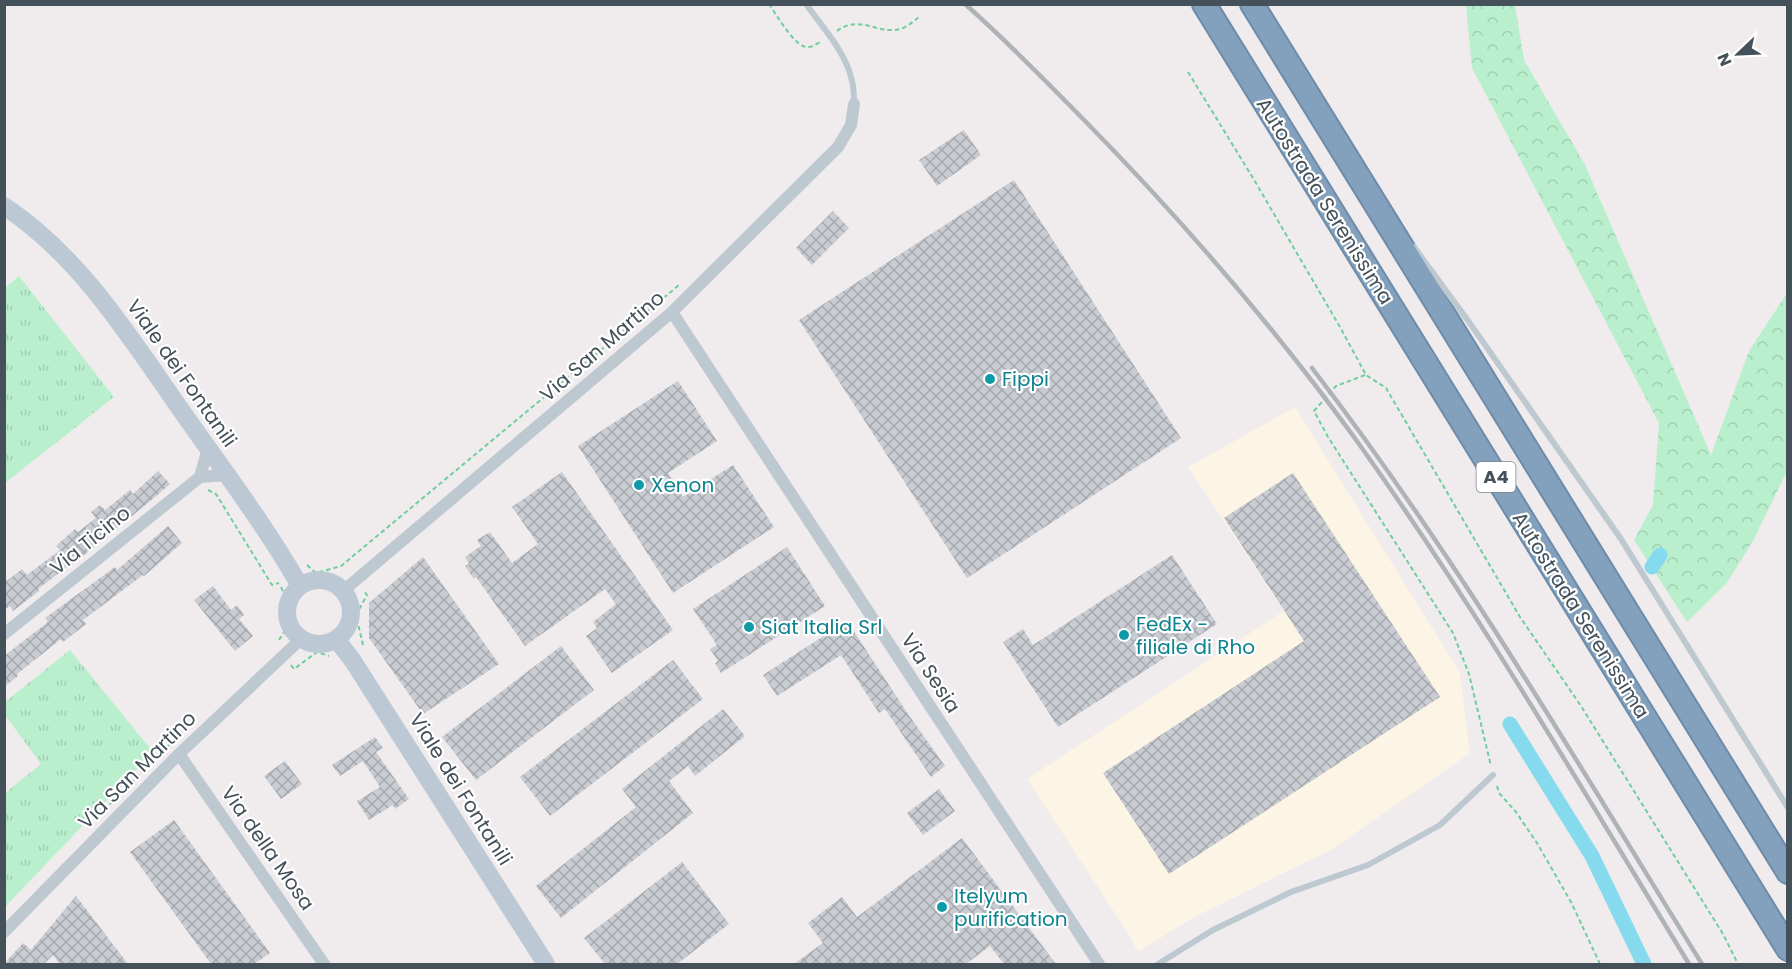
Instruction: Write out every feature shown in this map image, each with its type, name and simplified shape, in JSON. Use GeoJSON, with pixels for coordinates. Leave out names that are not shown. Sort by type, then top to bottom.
{"type":"FeatureCollection","features":[{"type":"Feature","properties":{"kind":"highway","name":"Autostrada Serenissima"},"geometry":{"type":"LineString","coordinates":[[1204,4],[1788,949]]}},
{"type":"Feature","properties":{"kind":"highway","name":"Autostrada Serenissima"},"geometry":{"type":"LineString","coordinates":[[1252,4],[1788,872]]}},
{"type":"Feature","properties":{"kind":"main road","name":"Viale dei Fontanili"},"geometry":{"type":"LineString","coordinates":[[4,206],[58,251],[96,292],[227,475],[300,586]]}},
{"type":"Feature","properties":{"kind":"main road"},"geometry":{"type":"LineString","coordinates":[[321,580],[349,586],[348,599],[351,617],[348,626],[333,648],[301,639],[287,617],[289,600],[300,586],[310,581],[321,580]]}},
{"type":"Feature","properties":{"kind":"main road","name":"Viale dei Fontanili"},"geometry":{"type":"LineString","coordinates":[[333,648],[353,661],[546,964]]}},
{"type":"Feature","properties":{"kind":"street","name":"Via San Martino"},"geometry":{"type":"LineString","coordinates":[[349,586],[672,312],[838,147],[851,124],[854,104]]}},
{"type":"Feature","properties":{"kind":"street","name":"Via Sesia"},"geometry":{"type":"LineString","coordinates":[[672,312],[1099,964]]}},
{"type":"Feature","properties":{"kind":"street"},"geometry":{"type":"LineString","coordinates":[[208,448],[197,479],[227,475]]}},
{"type":"Feature","properties":{"kind":"street","name":"Via Ticino"},"geometry":{"type":"LineString","coordinates":[[4,634],[197,479]]}},
{"type":"Feature","properties":{"kind":"street","name":"Via San Martino"},"geometry":{"type":"LineString","coordinates":[[4,932],[179,754],[301,639]]}},
{"type":"Feature","properties":{"kind":"street","name":"Via della Mosa"},"geometry":{"type":"LineString","coordinates":[[179,754],[324,964]]}},
{"type":"Feature","properties":{"kind":"lane"},"geometry":{"type":"LineString","coordinates":[[807,4],[847,65],[852,81],[854,104]]}},
{"type":"Feature","properties":{"kind":"lane"},"geometry":{"type":"LineString","coordinates":[[1335,139],[1392,216]]}},
{"type":"Feature","properties":{"kind":"lane"},"geometry":{"type":"LineString","coordinates":[[1413,245],[1621,539],[1788,808]]}},
{"type":"Feature","properties":{"kind":"lane"},"geometry":{"type":"LineString","coordinates":[[1158,964],[1213,930],[1291,892],[1368,865],[1440,825],[1493,775]]}},
{"type":"Feature","properties":{"kind":"path"},"geometry":{"type":"LineString","coordinates":[[1188,72],[1288,238],[1366,375],[1386,388],[1520,617],[1587,716],[1723,934],[1738,964]]}},
{"type":"Feature","properties":{"kind":"path"},"geometry":{"type":"LineString","coordinates":[[353,661],[367,651],[360,642],[356,615],[367,595],[349,586],[341,566],[680,284]]}},
{"type":"Feature","properties":{"kind":"path"},"geometry":{"type":"LineString","coordinates":[[1366,375],[1336,386],[1314,411],[1328,437],[1453,633],[1469,675],[1498,793],[1516,812],[1571,902],[1600,964]]}},
{"type":"Feature","properties":{"kind":"path"},"geometry":{"type":"LineString","coordinates":[[197,479],[200,491],[207,489],[216,494],[272,585],[279,583]]}},
{"type":"Feature","properties":{"kind":"path"},"geometry":{"type":"LineString","coordinates":[[284,656],[294,669],[316,652],[333,648]]}},
{"type":"Feature","properties":{"kind":"shaded area"},"geometry":{"type":"Polygon","coordinates":[[[1295,407],[1460,673],[1470,753],[1331,850],[1192,918],[1138,952],[1128,933],[1027,779],[1284,611],[1188,467],[1295,407]]]}},
{"type":"Feature","properties":{"kind":"green space"},"geometry":{"type":"Polygon","coordinates":[[[1466,5],[1515,5],[1524,60],[1585,165],[1711,455],[1749,351],[1787,293],[1787,471],[1753,541],[1726,584],[1687,622],[1634,540],[1653,505],[1659,423],[1472,68],[1466,5]]]}},
{"type":"Feature","properties":{"kind":"green space"},"geometry":{"type":"Polygon","coordinates":[[[19,276],[114,397],[5,483],[5,288],[19,276]]]}},
{"type":"Feature","properties":{"kind":"green space"},"geometry":{"type":"Polygon","coordinates":[[[70,650],[153,752],[5,907],[5,793],[41,764],[5,715],[5,702],[70,650]]]}},
{"type":"Feature","properties":{"kind":"building"},"geometry":{"type":"Polygon","coordinates":[[[964,130],[981,155],[937,186],[919,160],[964,130]]]}},
{"type":"Feature","properties":{"kind":"building","name":"Fippi"},"geometry":{"type":"Polygon","coordinates":[[[1014,180],[1181,438],[967,578],[799,320],[1014,180]]]}},
{"type":"Feature","properties":{"kind":"building"},"geometry":{"type":"Polygon","coordinates":[[[833,211],[849,228],[812,265],[796,248],[833,211]]]}},
{"type":"Feature","properties":{"kind":"building","name":"Xenon"},"geometry":{"type":"Polygon","coordinates":[[[678,381],[717,441],[668,473],[683,497],[733,465],[774,527],[673,593],[578,446],[678,381]]]}},
{"type":"Feature","properties":{"kind":"building"},"geometry":{"type":"Polygon","coordinates":[[[158,471],[170,484],[13,611],[10,606],[4,610],[4,583],[22,569],[27,575],[60,550],[56,546],[75,529],[78,532],[96,518],[91,512],[100,505],[105,510],[130,490],[133,494],[158,471]]]}},
{"type":"Feature","properties":{"kind":"building"},"geometry":{"type":"Polygon","coordinates":[[[562,472],[673,630],[612,673],[586,636],[597,628],[593,622],[616,604],[605,589],[525,646],[476,577],[474,579],[465,566],[469,564],[465,557],[481,546],[477,540],[490,532],[512,563],[538,544],[512,507],[562,472]]]}},
{"type":"Feature","properties":{"kind":"building"},"geometry":{"type":"Polygon","coordinates":[[[1293,473],[1440,697],[1169,874],[1103,773],[1304,641],[1224,518],[1293,473]]]}},
{"type":"Feature","properties":{"kind":"building"},"geometry":{"type":"Polygon","coordinates":[[[168,526],[182,543],[144,576],[83,620],[86,624],[63,642],[61,639],[4,687],[4,656],[48,622],[45,618],[115,567],[117,570],[168,526]]]}},
{"type":"Feature","properties":{"kind":"building","name":"Siat Italia Srl"},"geometry":{"type":"Polygon","coordinates":[[[787,547],[825,606],[721,673],[715,663],[718,661],[710,649],[717,645],[693,609],[787,547]]]}},
{"type":"Feature","properties":{"kind":"building","name":"FedEx - filiale di Rho"},"geometry":{"type":"Polygon","coordinates":[[[1172,555],[1217,624],[1058,727],[1003,642],[1023,629],[1033,645],[1172,555]]]}},
{"type":"Feature","properties":{"kind":"building"},"geometry":{"type":"Polygon","coordinates":[[[423,557],[499,664],[423,714],[369,638],[369,603],[423,557]]]}},
{"type":"Feature","properties":{"kind":"building"},"geometry":{"type":"Polygon","coordinates":[[[213,586],[231,610],[237,605],[244,615],[239,619],[253,636],[235,651],[194,600],[213,586]]]}},
{"type":"Feature","properties":{"kind":"building"},"geometry":{"type":"Polygon","coordinates":[[[847,621],[945,766],[931,777],[885,709],[879,713],[841,655],[777,696],[763,675],[847,621]]]}},
{"type":"Feature","properties":{"kind":"building"},"geometry":{"type":"Polygon","coordinates":[[[561,646],[594,690],[476,780],[442,737],[561,646]]]}},
{"type":"Feature","properties":{"kind":"building"},"geometry":{"type":"Polygon","coordinates":[[[673,660],[703,699],[550,816],[520,777],[673,660]]]}},
{"type":"Feature","properties":{"kind":"building"},"geometry":{"type":"Polygon","coordinates":[[[723,709],[745,736],[695,776],[688,766],[669,781],[693,813],[561,918],[536,886],[636,807],[622,789],[723,709]]]}},
{"type":"Feature","properties":{"kind":"building"},"geometry":{"type":"Polygon","coordinates":[[[375,737],[383,748],[376,752],[409,799],[395,809],[393,805],[369,820],[357,801],[380,787],[363,761],[340,776],[332,765],[375,737]]]}},
{"type":"Feature","properties":{"kind":"building"},"geometry":{"type":"Polygon","coordinates":[[[285,761],[302,784],[281,799],[264,776],[285,761]]]}},
{"type":"Feature","properties":{"kind":"building"},"geometry":{"type":"Polygon","coordinates":[[[939,789],[955,811],[923,835],[907,813],[939,789]]]}},
{"type":"Feature","properties":{"kind":"building"},"geometry":{"type":"Polygon","coordinates":[[[174,820],[270,953],[254,964],[211,964],[130,852],[174,820]]]}},
{"type":"Feature","properties":{"kind":"building","name":"Itelyum purification"},"geometry":{"type":"Polygon","coordinates":[[[962,838],[1056,964],[1004,964],[990,946],[966,964],[794,964],[823,943],[808,923],[842,897],[857,917],[962,838]]]}},
{"type":"Feature","properties":{"kind":"building"},"geometry":{"type":"Polygon","coordinates":[[[682,862],[729,924],[677,964],[605,964],[584,938],[682,862]]]}},
{"type":"Feature","properties":{"kind":"building"},"geometry":{"type":"Polygon","coordinates":[[[76,896],[128,964],[60,964],[53,955],[44,964],[4,964],[23,943],[31,950],[76,896]]]}},
{"type":"Feature","properties":{"kind":"waterway"},"geometry":{"type":"LineString","coordinates":[[1652,567],[1660,555]]}},
{"type":"Feature","properties":{"kind":"waterway"},"geometry":{"type":"LineString","coordinates":[[1510,724],[1592,856],[1644,964]]}},
{"type":"Feature","properties":{"kind":"railway"},"geometry":{"type":"LineString","coordinates":[[965,4],[1043,78],[1158,198],[1292,355],[1354,437],[1485,631],[1689,964]]}},
{"type":"Feature","properties":{"kind":"railway"},"geometry":{"type":"LineString","coordinates":[[1312,368],[1417,512],[1466,586],[1562,736],[1702,964]]}},
{"type":"Feature","properties":{"kind":"place","name":"Fippi"},"geometry":{"type":"Point","coordinates":[990,379]}},
{"type":"Feature","properties":{"kind":"place","name":"Xenon"},"geometry":{"type":"Point","coordinates":[639,485]}},
{"type":"Feature","properties":{"kind":"place","name":"Siat Italia Srl"},"geometry":{"type":"Point","coordinates":[749,627]}},
{"type":"Feature","properties":{"kind":"place","name":"FedEx - filiale di Rho"},"geometry":{"type":"Point","coordinates":[1124,635]}},
{"type":"Feature","properties":{"kind":"place","name":"Itelyum purification"},"geometry":{"type":"Point","coordinates":[942,907]}}]}
